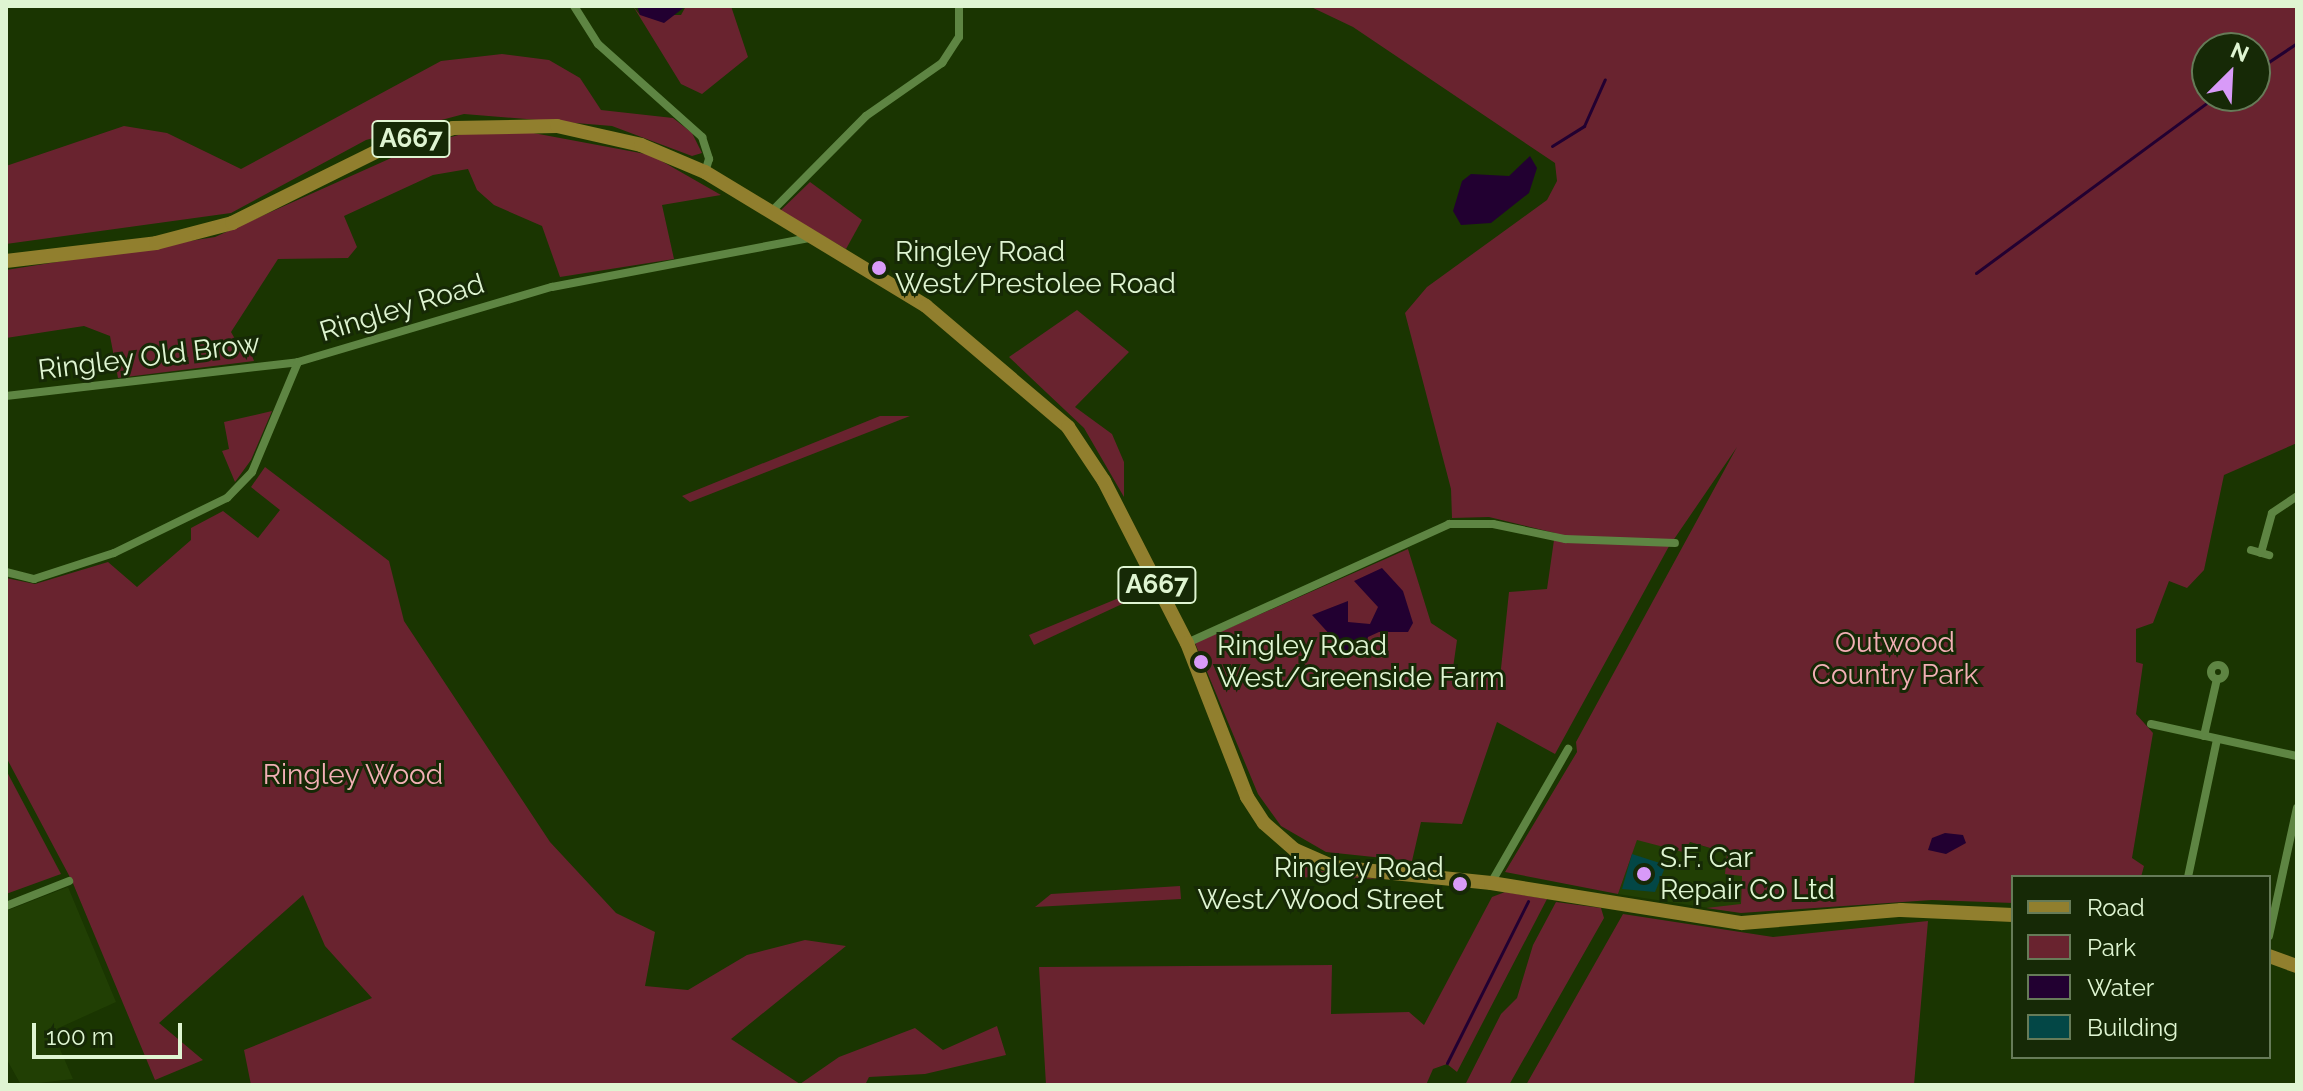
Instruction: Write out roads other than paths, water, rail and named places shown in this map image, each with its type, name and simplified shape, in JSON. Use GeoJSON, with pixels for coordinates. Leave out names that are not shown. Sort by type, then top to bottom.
{"type":"FeatureCollection","features":[{"type":"Feature","properties":{"kind":"main road","name":"A667"},"geometry":{"type":"LineString","coordinates":[[6,261],[156,243],[232,223],[378,151],[453,128],[521,123],[594,131],[705,172],[926,306],[1045,402],[1104,481],[1187,643],[1247,797],[1279,838],[1334,867],[1491,883],[1742,923],[1901,910],[2011,915]]}},
{"type":"Feature","properties":{"kind":"main road"},"geometry":{"type":"LineString","coordinates":[[2271,957],[2297,966]]}},
{"type":"Feature","properties":{"kind":"street"},"geometry":{"type":"LineString","coordinates":[[574,6],[624,70],[702,137],[709,159],[705,172]]}},
{"type":"Feature","properties":{"kind":"street"},"geometry":{"type":"LineString","coordinates":[[770,213],[866,116],[942,63],[959,37],[959,6]]}},
{"type":"Feature","properties":{"kind":"street","name":"Ringley Road"},"geometry":{"type":"LineString","coordinates":[[6,572],[34,579],[114,553],[227,498],[252,472],[298,362],[552,287],[810,238]]}},
{"type":"Feature","properties":{"kind":"street","name":"Ringley Old Brow"},"geometry":{"type":"LineString","coordinates":[[6,396],[298,362]]}},
{"type":"Feature","properties":{"kind":"street"},"geometry":{"type":"LineString","coordinates":[[2261,553],[2268,511],[2297,496]]}},
{"type":"Feature","properties":{"kind":"street"},"geometry":{"type":"LineString","coordinates":[[1187,643],[1449,524],[1493,524],[1565,539],[1675,543]]}},
{"type":"Feature","properties":{"kind":"street"},"geometry":{"type":"LineString","coordinates":[[2204,736],[2217,679]]}},
{"type":"Feature","properties":{"kind":"street"},"geometry":{"type":"LineString","coordinates":[[2151,724],[2297,756]]}},
{"type":"Feature","properties":{"kind":"street"},"geometry":{"type":"LineString","coordinates":[[2188,875],[2217,739]]}},
{"type":"Feature","properties":{"kind":"street"},"geometry":{"type":"LineString","coordinates":[[1491,883],[1568,749]]}},
{"type":"Feature","properties":{"kind":"street"},"geometry":{"type":"LineString","coordinates":[[2271,927],[2297,808]]}},
{"type":"Feature","properties":{"kind":"street"},"geometry":{"type":"LineString","coordinates":[[6,906],[69,881]]}},
{"type":"Feature","properties":{"kind":"water"},"geometry":{"type":"Polygon","coordinates":[[[637,6],[686,6],[664,23],[640,15],[637,6]]]}},
{"type":"Feature","properties":{"kind":"water"},"geometry":{"type":"Polygon","coordinates":[[[1530,156],[1537,168],[1529,193],[1491,223],[1461,225],[1453,211],[1462,181],[1471,174],[1509,176],[1530,156]]]}},
{"type":"Feature","properties":{"kind":"water"},"geometry":{"type":"Polygon","coordinates":[[[1382,568],[1403,591],[1413,623],[1408,632],[1379,632],[1368,637],[1365,651],[1338,656],[1332,637],[1312,615],[1348,601],[1348,622],[1370,624],[1378,607],[1354,581],[1382,568]]]}},
{"type":"Feature","properties":{"kind":"water"},"geometry":{"type":"Polygon","coordinates":[[[1945,833],[1963,835],[1966,843],[1946,854],[1928,850],[1932,838],[1945,833]]]}},
{"type":"Feature","properties":{"kind":"waterway"},"geometry":{"type":"LineString","coordinates":[[2271,60],[2297,43]]}},
{"type":"Feature","properties":{"kind":"waterway"},"geometry":{"type":"LineString","coordinates":[[1552,146],[1584,126],[1605,79]]}},
{"type":"Feature","properties":{"kind":"waterway"},"geometry":{"type":"LineString","coordinates":[[1976,273],[2194,112]]}},
{"type":"Feature","properties":{"kind":"waterway"},"geometry":{"type":"LineString","coordinates":[[1447,1063],[1528,901]]}},
{"type":"Feature","properties":{"kind":"place","name":"Ringley Road West/Prestolee Road"},"geometry":{"type":"Point","coordinates":[879,268]}},
{"type":"Feature","properties":{"kind":"place","name":"Ringley Road West/Greenside Farm"},"geometry":{"type":"Point","coordinates":[1201,662]}},
{"type":"Feature","properties":{"kind":"place","name":"S.F. Car Repair Co Ltd"},"geometry":{"type":"Point","coordinates":[1644,874]}},
{"type":"Feature","properties":{"kind":"place","name":"Ringley Road West/Wood Street"},"geometry":{"type":"Point","coordinates":[1460,884]}},
{"type":"Feature","properties":{"kind":"park label","name":"Outwood Country Park"},"geometry":{"type":"Point","coordinates":[1895,659]}},
{"type":"Feature","properties":{"kind":"park label","name":"Ringley Wood"},"geometry":{"type":"Point","coordinates":[353,775]}}]}
